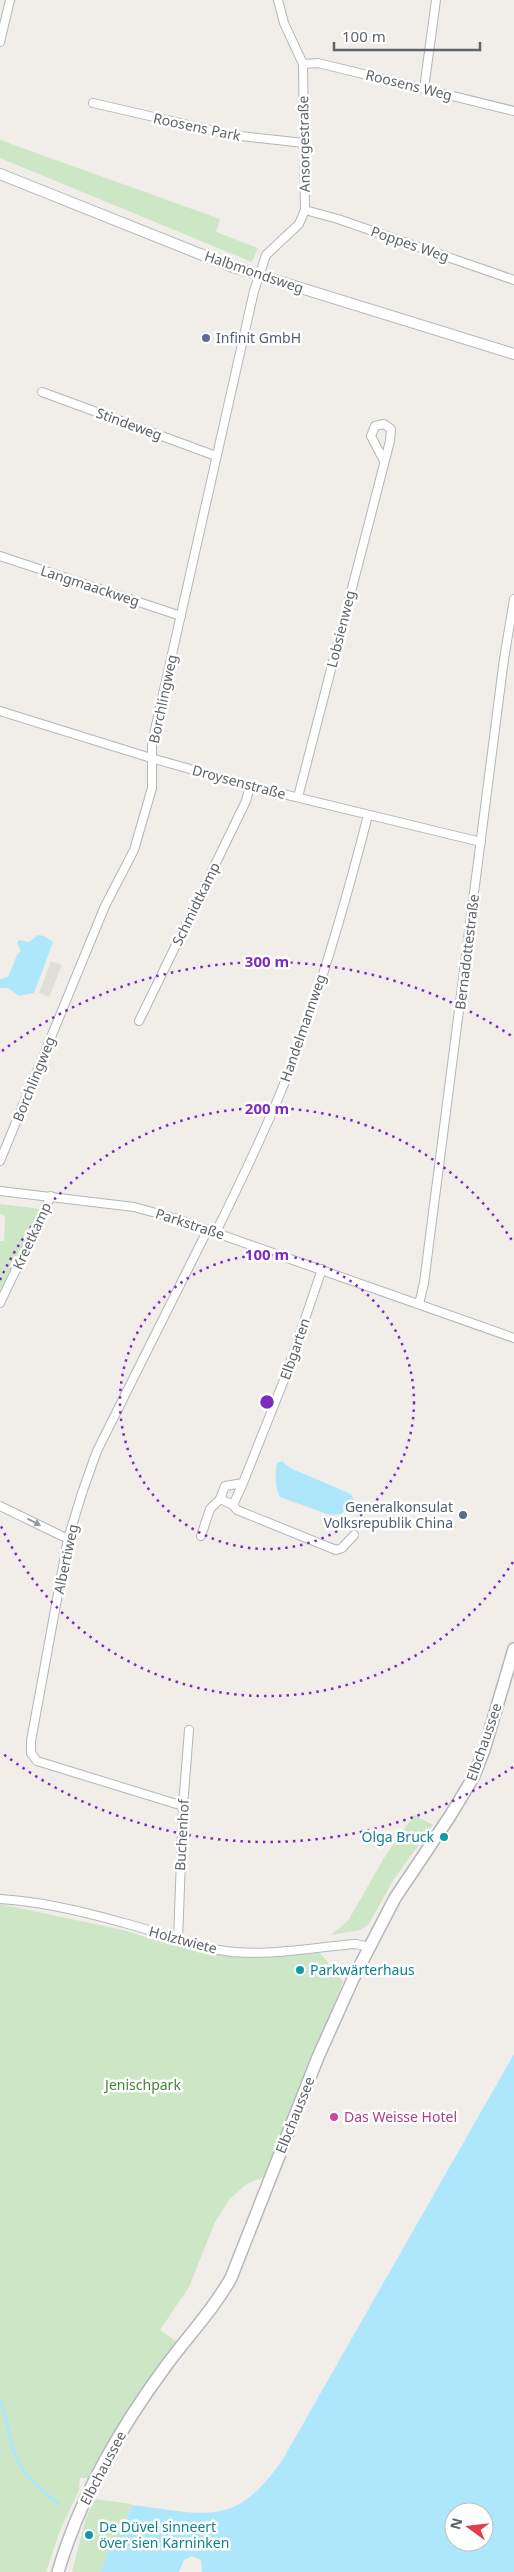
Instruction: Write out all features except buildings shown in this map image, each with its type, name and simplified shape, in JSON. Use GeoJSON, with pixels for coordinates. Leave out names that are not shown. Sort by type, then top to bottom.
{"type":"FeatureCollection","features":[{"type":"Feature","properties":{"kind":"main road","name":"Elbchaussee"},"geometry":{"type":"LineString","coordinates":[[58,2572],[81,2509],[131,2416],[166,2365],[217,2301],[231,2278],[318,2057],[369,1948],[395,1898],[473,1778],[484,1750],[514,1649]]}},
{"type":"Feature","properties":{"kind":"street"},"geometry":{"type":"LineString","coordinates":[[0,42],[10,0]]}},
{"type":"Feature","properties":{"kind":"street","name":"Ansorgestraße"},"geometry":{"type":"LineString","coordinates":[[258,275],[266,255],[300,224],[305,210],[303,64],[284,23],[278,0]]}},
{"type":"Feature","properties":{"kind":"street"},"geometry":{"type":"LineString","coordinates":[[424,89],[436,0]]}},
{"type":"Feature","properties":{"kind":"street","name":"Roosens Weg"},"geometry":{"type":"LineString","coordinates":[[303,64],[318,63],[514,111]]}},
{"type":"Feature","properties":{"kind":"street","name":"Roosens Park"},"geometry":{"type":"LineString","coordinates":[[92,102],[178,124],[232,135],[304,143]]}},
{"type":"Feature","properties":{"kind":"street","name":"Halbmondsweg"},"geometry":{"type":"LineString","coordinates":[[0,174],[258,275],[514,354]]}},
{"type":"Feature","properties":{"kind":"street","name":"Poppes Weg"},"geometry":{"type":"LineString","coordinates":[[305,210],[338,219],[514,280]]}},
{"type":"Feature","properties":{"kind":"street","name":"Borchlingweg"},"geometry":{"type":"LineString","coordinates":[[0,1161],[104,906],[134,850],[152,788],[152,743],[258,275]]}},
{"type":"Feature","properties":{"kind":"street","name":"Stindeweg"},"geometry":{"type":"LineString","coordinates":[[42,392],[216,456]]}},
{"type":"Feature","properties":{"kind":"street","name":"Lobsienweg"},"geometry":{"type":"LineString","coordinates":[[298,797],[384,461]]}},
{"type":"Feature","properties":{"kind":"street","name":"Langmaackweg"},"geometry":{"type":"LineString","coordinates":[[0,556],[181,616]]}},
{"type":"Feature","properties":{"kind":"street","name":"Bernadottestraße"},"geometry":{"type":"LineString","coordinates":[[419,1304],[424,1283],[504,659],[514,599]]}},
{"type":"Feature","properties":{"kind":"street","name":"Droysenstraße"},"geometry":{"type":"LineString","coordinates":[[0,711],[250,786],[482,842]]}},
{"type":"Feature","properties":{"kind":"street","name":"Schmidtkamp"},"geometry":{"type":"LineString","coordinates":[[139,1021],[246,801],[250,786]]}},
{"type":"Feature","properties":{"kind":"street","name":"Handelmannweg"},"geometry":{"type":"LineString","coordinates":[[216,1232],[255,1151],[302,1036],[354,870],[368,815]]}},
{"type":"Feature","properties":{"kind":"street","name":"Parkstraße"},"geometry":{"type":"LineString","coordinates":[[0,1191],[134,1207],[208,1229],[514,1338]]}},
{"type":"Feature","properties":{"kind":"street","name":"Kreetkamp"},"geometry":{"type":"LineString","coordinates":[[0,1303],[51,1196]]}},
{"type":"Feature","properties":{"kind":"street","name":"Albertiweg"},"geometry":{"type":"LineString","coordinates":[[183,1806],[37,1761],[31,1753],[31,1741],[68,1539],[97,1451],[208,1229]]}},
{"type":"Feature","properties":{"kind":"street","name":"Elbgarten"},"geometry":{"type":"LineString","coordinates":[[233,1504],[286,1375],[322,1269]]}},
{"type":"Feature","properties":{"kind":"street"},"geometry":{"type":"LineString","coordinates":[[201,1536],[210,1509],[220,1499],[225,1486],[242,1484]]}},
{"type":"Feature","properties":{"kind":"street"},"geometry":{"type":"LineString","coordinates":[[220,1499],[233,1504],[237,1510],[336,1550],[342,1548],[354,1534]]}},
{"type":"Feature","properties":{"kind":"street"},"geometry":{"type":"LineString","coordinates":[[0,1506],[68,1539]]}},
{"type":"Feature","properties":{"kind":"street","name":"Buchenhof"},"geometry":{"type":"LineString","coordinates":[[178,1940],[183,1806],[189,1730]]}},
{"type":"Feature","properties":{"kind":"street","name":"Holztwiete"},"geometry":{"type":"LineString","coordinates":[[0,1899],[58,1908],[124,1922],[178,1940],[231,1951],[260,1952],[356,1944],[369,1948]]}},
{"type":"Feature","properties":{"kind":"shaded area"},"geometry":{"type":"Polygon","coordinates":[[[51,961],[62,965],[49,997],[39,993],[51,961]]]}},
{"type":"Feature","properties":{"kind":"green space"},"geometry":{"type":"Polygon","coordinates":[[[0,140],[220,219],[216,232],[258,248],[252,262],[0,158],[0,140]]]}},
{"type":"Feature","properties":{"kind":"green space"},"geometry":{"type":"Polygon","coordinates":[[[0,1204],[41,1209],[0,1293],[0,1241],[4,1241],[5,1216],[0,1214],[0,1204]]]}},
{"type":"Feature","properties":{"kind":"green space"},"geometry":{"type":"Polygon","coordinates":[[[414,1815],[433,1825],[394,1879],[368,1925],[360,1930],[331,1935],[348,1921],[384,1858],[414,1815]]]}},
{"type":"Feature","properties":{"kind":"green space","name":"Jenischpark"},"geometry":{"type":"Polygon","coordinates":[[[0,1904],[123,1930],[168,1944],[225,1956],[320,1953],[329,1964],[332,1964],[343,1982],[264,2177],[246,2184],[229,2200],[215,2222],[189,2287],[160,2330],[177,2342],[140,2391],[88,2478],[80,2478],[79,2490],[59,2533],[46,2572],[0,2572],[0,1904]]]}},
{"type":"Feature","properties":{"kind":"green space"},"geometry":{"type":"Polygon","coordinates":[[[95,2499],[132,2504],[118,2542],[112,2541],[100,2572],[72,2572],[86,2518],[95,2499]]]}},
{"type":"Feature","properties":{"kind":"water"},"geometry":{"type":"Polygon","coordinates":[[[38,935],[44,936],[53,942],[34,993],[19,996],[8,988],[0,988],[0,979],[8,977],[17,955],[21,951],[17,943],[19,940],[29,942],[38,935]]]}},
{"type":"Feature","properties":{"kind":"water"},"geometry":{"type":"Polygon","coordinates":[[[282,1461],[290,1468],[351,1494],[354,1500],[341,1514],[330,1515],[280,1497],[276,1485],[276,1471],[277,1463],[282,1461]]]}},
{"type":"Feature","properties":{"kind":"water"},"geometry":{"type":"Polygon","coordinates":[[[514,2054],[514,2572],[202,2572],[201,2560],[192,2556],[184,2560],[179,2572],[100,2572],[112,2541],[118,2542],[132,2505],[200,2513],[218,2512],[234,2507],[250,2497],[266,2481],[283,2459],[514,2054]]]}},
{"type":"Feature","properties":{"kind":"waterway"},"geometry":{"type":"LineString","coordinates":[[0,2401],[5,2412],[10,2441],[15,2456],[25,2472],[59,2504]]}},
{"type":"Feature","properties":{"kind":"place","name":"Infinit GmbH"},"geometry":{"type":"Point","coordinates":[206,338]}},
{"type":"Feature","properties":{"kind":"place","name":"Generalkonsulat Volksrepublik China"},"geometry":{"type":"Point","coordinates":[463,1515]}},
{"type":"Feature","properties":{"kind":"place","name":"Olga Bruck"},"geometry":{"type":"Point","coordinates":[444,1837]}},
{"type":"Feature","properties":{"kind":"place","name":"Parkwärterhaus"},"geometry":{"type":"Point","coordinates":[300,1970]}},
{"type":"Feature","properties":{"kind":"place","name":"Das Weisse Hotel"},"geometry":{"type":"Point","coordinates":[334,2117]}},
{"type":"Feature","properties":{"kind":"place","name":"De Düvel sinneert över sien Karninken"},"geometry":{"type":"Point","coordinates":[89,2535]}}]}
